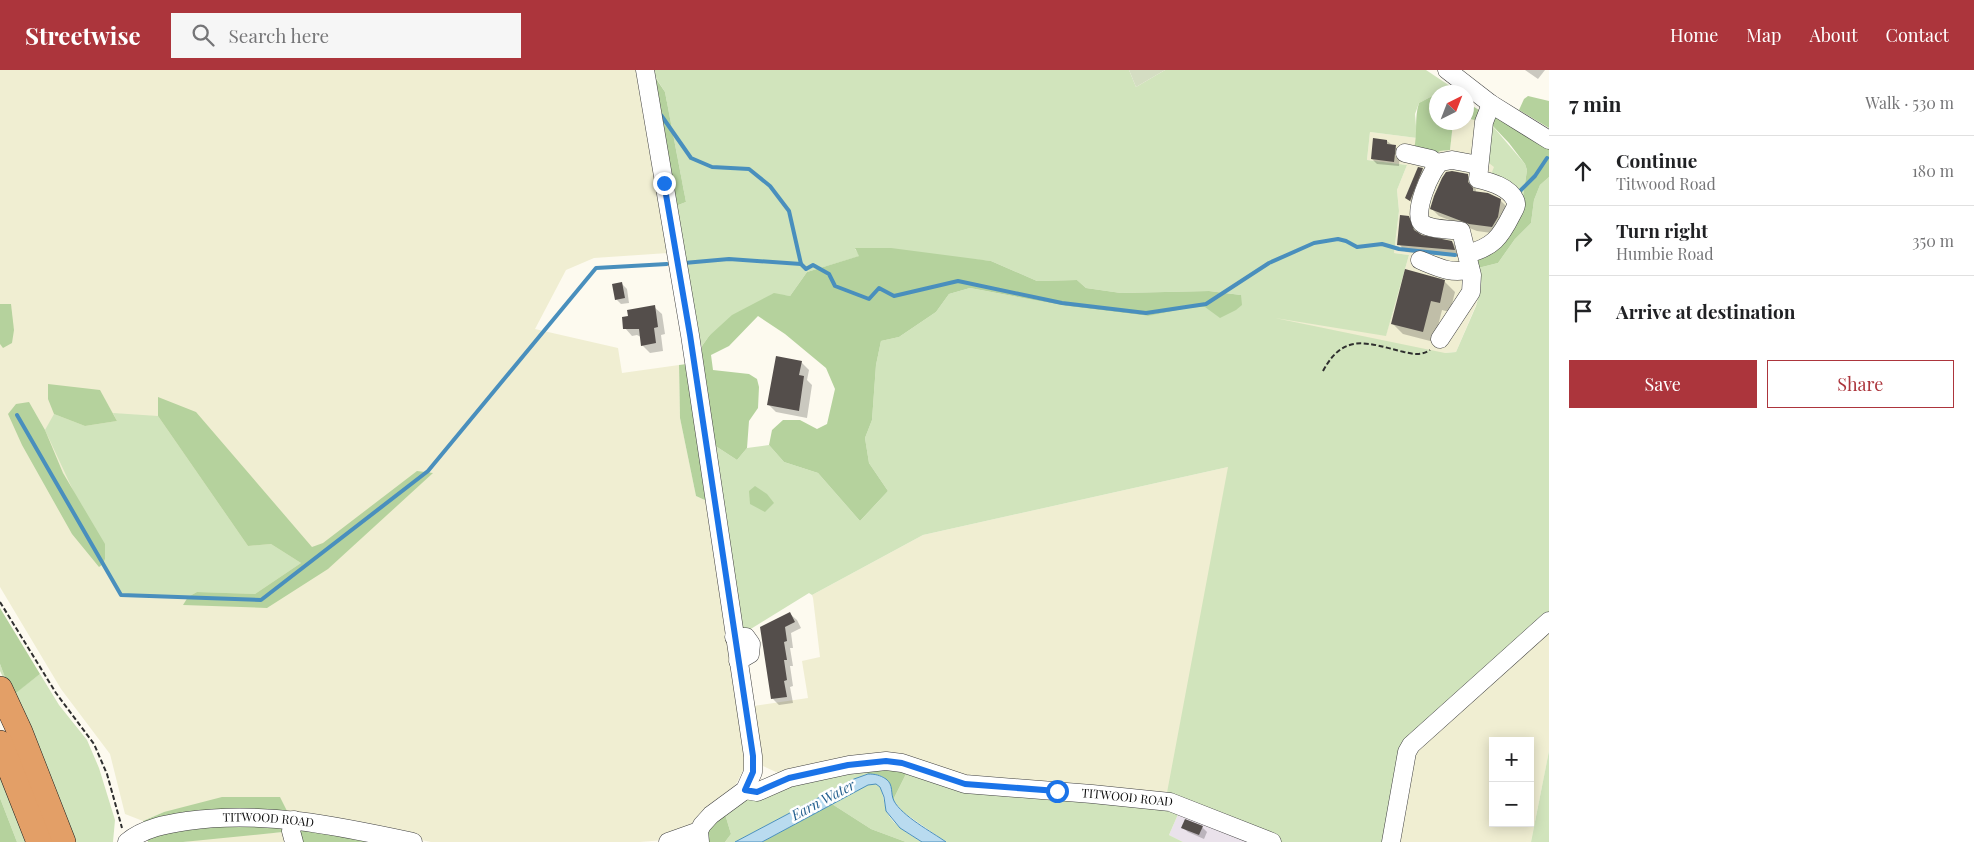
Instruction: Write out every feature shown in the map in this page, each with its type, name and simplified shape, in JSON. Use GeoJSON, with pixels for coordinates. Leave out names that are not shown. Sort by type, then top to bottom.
{"type":"FeatureCollection","features":[{"type":"Feature","properties":{"kind":"highway"},"geometry":{"type":"LineString","coordinates":[[0,689],[20,732],[63,842]]}},
{"type":"Feature","properties":{"kind":"highway"},"geometry":{"type":"LineString","coordinates":[[0,743],[39,842]]}},
{"type":"Feature","properties":{"kind":"street"},"geometry":{"type":"LineString","coordinates":[[645,70],[690,335],[753,756],[753,772],[745,790],[711,815],[699,836],[668,842]]}},
{"type":"Feature","properties":{"kind":"street"},"geometry":{"type":"LineString","coordinates":[[1447,70],[1490,104],[1549,140]]}},
{"type":"Feature","properties":{"kind":"street"},"geometry":{"type":"LineString","coordinates":[[1420,260],[1450,271],[1462,272],[1469,262],[1492,244],[1504,229],[1516,205],[1515,199],[1503,188],[1478,179],[1484,122],[1490,104]]}},
{"type":"Feature","properties":{"kind":"street"},"geometry":{"type":"LineString","coordinates":[[1405,153],[1431,159],[1438,164]]}},
{"type":"Feature","properties":{"kind":"street"},"geometry":{"type":"LineString","coordinates":[[1440,339],[1472,292],[1472,275],[1461,231],[1426,226],[1421,223],[1419,219],[1421,198],[1438,164],[1446,160],[1479,165]]}},
{"type":"Feature","properties":{"kind":"street"},"geometry":{"type":"LineString","coordinates":[[1391,842],[1407,752],[1412,745],[1549,622]]}},
{"type":"Feature","properties":{"kind":"street","name":"TITWOOD ROAD"},"geometry":{"type":"LineString","coordinates":[[745,790],[757,792],[789,778],[848,765],[886,761],[902,763],[965,784],[1121,796],[1170,802],[1272,842]]}},
{"type":"Feature","properties":{"kind":"street","name":"TITWOOD ROAD"},"geometry":{"type":"LineString","coordinates":[[128,842],[143,831],[150,829],[202,819],[247,816],[294,820],[360,837],[413,842]]}},
{"type":"Feature","properties":{"kind":"street"},"geometry":{"type":"LineString","coordinates":[[294,820],[291,831],[294,842]]}},
{"type":"Feature","properties":{"kind":"path"},"geometry":{"type":"LineString","coordinates":[[1323,371],[1330,357],[1341,348],[1354,343],[1422,354],[1429,351],[1440,339]]}},
{"type":"Feature","properties":{"kind":"path"},"geometry":{"type":"LineString","coordinates":[[0,602],[56,693],[94,744],[107,774],[128,842]]}},
{"type":"Feature","properties":{"kind":"shaded area"},"geometry":{"type":"Polygon","coordinates":[[[0,70],[638,70],[668,253],[594,258],[566,270],[535,329],[618,348],[622,373],[679,365],[680,418],[696,496],[709,502],[745,743],[745,767],[735,786],[694,827],[664,840],[640,842],[431,842],[288,813],[164,812],[143,821],[125,814],[110,754],[61,689],[0,587],[0,70]]]}},
{"type":"Feature","properties":{"kind":"shaded area"},"geometry":{"type":"Polygon","coordinates":[[[1474,120],[1490,123],[1494,167],[1523,197],[1477,257],[1481,288],[1476,305],[1456,352],[1445,353],[1407,739],[1385,842],[1143,795],[811,767],[778,773],[763,766],[753,706],[808,698],[802,661],[820,657],[812,595],[923,535],[1228,467],[1255,314],[1386,335],[1409,255],[1394,253],[1399,211],[1397,190],[1407,165],[1367,160],[1370,132],[1417,138],[1440,151],[1450,150],[1452,130],[1474,130],[1474,120]]]}},
{"type":"Feature","properties":{"kind":"shaded area"},"geometry":{"type":"Polygon","coordinates":[[[1549,632],[1549,751],[1534,827],[1534,737],[1489,737],[1489,827],[1534,827],[1531,842],[1397,842],[1411,756],[1549,632]]]}},
{"type":"Feature","properties":{"kind":"shaded area"},"geometry":{"type":"Polygon","coordinates":[[[1179,812],[1252,842],[1183,842],[1169,835],[1179,812]]]}},
{"type":"Feature","properties":{"kind":"shaded area"},"geometry":{"type":"Polygon","coordinates":[[[283,832],[288,842],[183,842],[219,837],[283,832]]]}},
{"type":"Feature","properties":{"kind":"green space"},"geometry":{"type":"Polygon","coordinates":[[[651,70],[1129,70],[1136,87],[1165,70],[1426,70],[1448,85],[1429,85],[1429,98],[1419,103],[1415,114],[1417,138],[1370,132],[1367,160],[1407,165],[1397,190],[1399,211],[1394,253],[1409,255],[1386,336],[1275,318],[1445,353],[1456,352],[1476,306],[1481,288],[1478,268],[1498,263],[1515,239],[1531,223],[1534,200],[1540,185],[1549,177],[1549,614],[1407,739],[1404,739],[1386,842],[1280,842],[1166,798],[1228,467],[923,535],[812,595],[809,593],[741,635],[711,443],[737,460],[747,448],[769,445],[784,462],[818,473],[860,521],[888,491],[869,463],[865,438],[872,420],[876,365],[881,341],[899,337],[936,312],[949,294],[970,288],[1066,306],[1147,316],[1205,307],[1241,295],[1209,291],[1121,293],[1086,288],[1077,280],[1037,281],[991,261],[855,249],[860,256],[807,272],[790,296],[773,294],[755,304],[709,336],[702,346],[694,339],[673,207],[686,202],[665,92],[651,70]]]}},
{"type":"Feature","properties":{"kind":"green space"},"geometry":{"type":"Polygon","coordinates":[[[1129,70],[1165,70],[1136,87],[1129,70]]]}},
{"type":"Feature","properties":{"kind":"green space"},"geometry":{"type":"Polygon","coordinates":[[[651,71],[665,92],[686,202],[673,207],[651,71]]]}},
{"type":"Feature","properties":{"kind":"green space"},"geometry":{"type":"Polygon","coordinates":[[[1528,96],[1549,101],[1549,128],[1519,110],[1524,99],[1528,96]]]}},
{"type":"Feature","properties":{"kind":"green space"},"geometry":{"type":"Polygon","coordinates":[[[1429,98],[1429,130],[1452,130],[1450,150],[1440,151],[1434,155],[1414,149],[1419,103],[1429,98]]]}},
{"type":"Feature","properties":{"kind":"green space"},"geometry":{"type":"Polygon","coordinates":[[[1474,107],[1479,110],[1478,121],[1474,120],[1474,107]]]}},
{"type":"Feature","properties":{"kind":"green space"},"geometry":{"type":"Polygon","coordinates":[[[1496,117],[1549,149],[1549,177],[1540,185],[1534,200],[1531,223],[1515,239],[1498,263],[1478,268],[1477,257],[1523,197],[1527,170],[1525,164],[1509,143],[1490,123],[1496,117]]]}},
{"type":"Feature","properties":{"kind":"green space"},"geometry":{"type":"Polygon","coordinates":[[[1490,123],[1525,164],[1527,170],[1523,197],[1490,177],[1494,167],[1485,160],[1490,123]]]}},
{"type":"Feature","properties":{"kind":"green space"},"geometry":{"type":"Polygon","coordinates":[[[855,248],[891,248],[991,261],[1037,281],[1077,280],[1086,288],[1121,293],[1209,291],[1241,295],[1242,305],[1220,318],[1205,307],[1148,316],[1066,306],[970,288],[949,294],[936,312],[899,337],[881,341],[876,365],[872,420],[865,438],[869,463],[888,491],[860,521],[818,473],[784,462],[769,445],[772,430],[783,420],[800,420],[817,429],[827,424],[835,389],[826,368],[785,334],[758,316],[729,346],[711,355],[713,370],[749,374],[757,379],[759,387],[758,408],[749,421],[747,448],[737,460],[711,443],[700,371],[702,346],[709,336],[732,315],[774,293],[790,296],[807,272],[859,256],[855,248]]]}},
{"type":"Feature","properties":{"kind":"green space"},"geometry":{"type":"Polygon","coordinates":[[[0,304],[11,304],[14,330],[12,343],[3,348],[0,344],[0,304]]]}},
{"type":"Feature","properties":{"kind":"green space"},"geometry":{"type":"Polygon","coordinates":[[[687,364],[709,502],[696,496],[680,418],[679,365],[687,364]]]}},
{"type":"Feature","properties":{"kind":"green space"},"geometry":{"type":"Polygon","coordinates":[[[48,384],[100,390],[117,421],[85,426],[54,414],[48,399],[48,384]]]}},
{"type":"Feature","properties":{"kind":"green space"},"geometry":{"type":"Polygon","coordinates":[[[158,397],[196,412],[312,547],[323,543],[417,471],[433,473],[328,569],[267,608],[183,605],[188,597],[197,592],[255,594],[301,563],[271,544],[248,546],[158,416],[158,397]]]}},
{"type":"Feature","properties":{"kind":"green space"},"geometry":{"type":"Polygon","coordinates":[[[29,402],[45,430],[63,473],[105,544],[105,559],[99,567],[72,534],[22,445],[8,414],[16,404],[29,402]]]}},
{"type":"Feature","properties":{"kind":"green space"},"geometry":{"type":"Polygon","coordinates":[[[113,413],[158,416],[248,546],[271,544],[301,563],[255,594],[197,592],[188,597],[121,595],[103,564],[105,559],[45,430],[54,414],[85,426],[117,421],[113,413]]]}},
{"type":"Feature","properties":{"kind":"green space"},"geometry":{"type":"Polygon","coordinates":[[[755,486],[767,494],[774,503],[765,512],[750,504],[749,491],[755,486]]]}},
{"type":"Feature","properties":{"kind":"green space"},"geometry":{"type":"Polygon","coordinates":[[[0,608],[40,674],[12,696],[0,664],[0,608]]]}},
{"type":"Feature","properties":{"kind":"green space"},"geometry":{"type":"Polygon","coordinates":[[[0,664],[12,695],[40,674],[59,705],[87,740],[99,768],[115,820],[113,842],[69,842],[43,759],[0,671],[0,664]]]}},
{"type":"Feature","properties":{"kind":"green space"},"geometry":{"type":"Polygon","coordinates":[[[1549,751],[1549,842],[1531,842],[1549,751]]]}},
{"type":"Feature","properties":{"kind":"green space"},"geometry":{"type":"Polygon","coordinates":[[[865,768],[868,774],[854,779],[735,842],[725,842],[731,834],[725,814],[759,792],[865,768]]]}},
{"type":"Feature","properties":{"kind":"green space"},"geometry":{"type":"Polygon","coordinates":[[[865,768],[907,772],[893,800],[891,788],[887,780],[880,775],[868,774],[865,768]]]}},
{"type":"Feature","properties":{"kind":"green space"},"geometry":{"type":"Polygon","coordinates":[[[0,769],[27,842],[17,842],[0,798],[0,769]]]}},
{"type":"Feature","properties":{"kind":"green space"},"geometry":{"type":"Polygon","coordinates":[[[907,772],[1179,812],[1169,835],[1183,842],[946,842],[903,812],[893,800],[907,772]]]}},
{"type":"Feature","properties":{"kind":"green space"},"geometry":{"type":"Polygon","coordinates":[[[868,784],[876,784],[880,787],[886,810],[892,820],[901,829],[922,842],[906,842],[871,829],[832,804],[868,784]]]}},
{"type":"Feature","properties":{"kind":"green space"},"geometry":{"type":"Polygon","coordinates":[[[222,797],[280,797],[288,813],[283,832],[183,842],[148,842],[143,821],[164,812],[222,797]]]}},
{"type":"Feature","properties":{"kind":"green space"},"geometry":{"type":"Polygon","coordinates":[[[0,798],[17,842],[0,842],[0,798]]]}},
{"type":"Feature","properties":{"kind":"green space"},"geometry":{"type":"Polygon","coordinates":[[[832,804],[871,829],[906,842],[762,842],[832,804]]]}},
{"type":"Feature","properties":{"kind":"green space"},"geometry":{"type":"Polygon","coordinates":[[[725,814],[731,834],[725,842],[706,842],[709,829],[714,822],[725,814]]]}},
{"type":"Feature","properties":{"kind":"green space"},"geometry":{"type":"Polygon","coordinates":[[[299,825],[379,842],[299,842],[299,825]]]}},
{"type":"Feature","properties":{"kind":"water","name":"Earn Water"},"geometry":{"type":"Polygon","coordinates":[[[868,774],[886,779],[891,786],[894,801],[898,807],[910,818],[946,842],[922,842],[900,828],[886,811],[884,797],[880,787],[876,784],[868,785],[762,842],[735,842],[854,779],[868,774]]]}},
{"type":"Feature","properties":{"kind":"building"},"geometry":{"type":"Polygon","coordinates":[[[1373,138],[1387,140],[1387,144],[1396,145],[1394,162],[1371,159],[1373,138]]]}},
{"type":"Feature","properties":{"kind":"building"},"geometry":{"type":"Polygon","coordinates":[[[1418,167],[1423,168],[1410,201],[1405,198],[1418,167]]]}},
{"type":"Feature","properties":{"kind":"building"},"geometry":{"type":"Polygon","coordinates":[[[1452,171],[1468,174],[1468,182],[1473,191],[1488,193],[1501,199],[1498,217],[1492,227],[1469,224],[1430,209],[1442,178],[1446,172],[1452,171]]]}},
{"type":"Feature","properties":{"kind":"building"},"geometry":{"type":"Polygon","coordinates":[[[1400,215],[1409,216],[1414,230],[1422,235],[1452,241],[1455,250],[1397,245],[1400,215]]]}},
{"type":"Feature","properties":{"kind":"building"},"geometry":{"type":"Polygon","coordinates":[[[1405,269],[1445,280],[1440,303],[1431,301],[1423,332],[1391,324],[1405,269]]]}},
{"type":"Feature","properties":{"kind":"building"},"geometry":{"type":"Polygon","coordinates":[[[622,282],[625,298],[615,300],[612,284],[622,282]]]}},
{"type":"Feature","properties":{"kind":"building"},"geometry":{"type":"Polygon","coordinates":[[[655,305],[658,327],[654,328],[656,343],[641,346],[639,329],[623,329],[622,317],[628,316],[627,310],[655,305]]]}},
{"type":"Feature","properties":{"kind":"building"},"geometry":{"type":"Polygon","coordinates":[[[776,356],[802,361],[799,375],[804,376],[799,411],[767,405],[776,356]]]}},
{"type":"Feature","properties":{"kind":"building"},"geometry":{"type":"Polygon","coordinates":[[[790,612],[795,622],[785,627],[787,641],[784,642],[787,660],[784,660],[787,680],[784,681],[787,697],[771,699],[760,627],[790,612]]]}},
{"type":"Feature","properties":{"kind":"building"},"geometry":{"type":"Polygon","coordinates":[[[1185,819],[1203,826],[1199,835],[1181,828],[1185,819]]]}},
{"type":"Feature","properties":{"kind":"waterway"},"geometry":{"type":"LineString","coordinates":[[661,115],[691,158],[712,167],[749,169],[770,186],[789,211],[801,264],[806,269],[813,265],[829,274],[835,286],[869,299],[879,288],[894,296],[958,281],[1062,303],[1146,313],[1206,304],[1269,263],[1314,243],[1338,239],[1357,247],[1382,244],[1399,249],[1455,255]]}},
{"type":"Feature","properties":{"kind":"waterway"},"geometry":{"type":"LineString","coordinates":[[1518,193],[1535,176],[1547,158]]}},
{"type":"Feature","properties":{"kind":"waterway"},"geometry":{"type":"LineString","coordinates":[[684,263],[729,259],[801,264]]}},
{"type":"Feature","properties":{"kind":"waterway"},"geometry":{"type":"LineString","coordinates":[[17,415],[121,595],[261,600],[428,471],[596,268],[667,264]]}},
{"type":"Feature","properties":{"kind":"route"},"geometry":{"type":"LineString","coordinates":[[664,183],[690,335],[753,756],[753,772],[745,790],[757,792],[789,778],[848,765],[886,761],[902,763],[965,784],[1057,791]]}}]}
